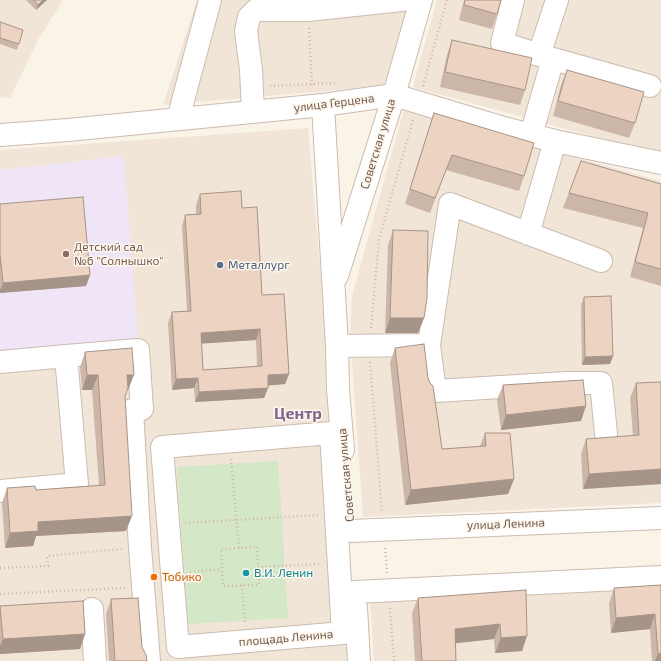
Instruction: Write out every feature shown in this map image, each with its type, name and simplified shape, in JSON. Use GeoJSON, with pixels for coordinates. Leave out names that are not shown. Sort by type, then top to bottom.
{"type":"FeatureCollection","features":[{"type":"Feature","properties":{"kind":"street"},"geometry":{"type":"LineString","coordinates":[[178,119],[210,0]]}},
{"type":"Feature","properties":{"kind":"street"},"geometry":{"type":"LineString","coordinates":[[253,112],[252,86],[246,31],[250,17],[256,10],[308,10],[402,0]]}},
{"type":"Feature","properties":{"kind":"street","name":"Советская улица"},"geometry":{"type":"LineString","coordinates":[[333,288],[422,0]]}},
{"type":"Feature","properties":{"kind":"street"},"geometry":{"type":"LineString","coordinates":[[513,0],[502,44],[650,86]]}},
{"type":"Feature","properties":{"kind":"street"},"geometry":{"type":"LineString","coordinates":[[531,135],[557,0]]}},
{"type":"Feature","properties":{"kind":"street","name":"улица Герцена"},"geometry":{"type":"LineString","coordinates":[[0,135],[68,130],[318,105],[396,86],[418,102],[531,135],[661,163]]}},
{"type":"Feature","properties":{"kind":"street","name":"Советская улица"},"geometry":{"type":"LineString","coordinates":[[318,105],[333,288],[338,388],[351,531],[359,661]]}},
{"type":"Feature","properties":{"kind":"street"},"geometry":{"type":"LineString","coordinates":[[528,234],[555,141]]}},
{"type":"Feature","properties":{"kind":"street"},"geometry":{"type":"LineString","coordinates":[[601,261],[450,204],[429,345],[435,391],[567,383],[601,383],[606,434]]}},
{"type":"Feature","properties":{"kind":"street"},"geometry":{"type":"LineString","coordinates":[[337,346],[429,345]]}},
{"type":"Feature","properties":{"kind":"street"},"geometry":{"type":"LineString","coordinates":[[0,362],[138,350],[142,409],[132,410],[140,548],[149,661]]}},
{"type":"Feature","properties":{"kind":"street"},"geometry":{"type":"LineString","coordinates":[[0,491],[77,484],[66,356]]}},
{"type":"Feature","properties":{"kind":"street","name":"площадь Ленина"},"geometry":{"type":"LineString","coordinates":[[331,433],[344,634],[178,647],[162,447],[230,441],[331,433]]}},
{"type":"Feature","properties":{"kind":"street","name":"улица Ленина"},"geometry":{"type":"LineString","coordinates":[[351,531],[661,518]]}},
{"type":"Feature","properties":{"kind":"street"},"geometry":{"type":"LineString","coordinates":[[355,592],[661,577]]}},
{"type":"Feature","properties":{"kind":"street"},"geometry":{"type":"LineString","coordinates":[[92,609],[95,661]]}},
{"type":"Feature","properties":{"kind":"path"},"geometry":{"type":"LineString","coordinates":[[394,661],[369,345],[379,239],[447,0]]}},
{"type":"Feature","properties":{"kind":"path"},"geometry":{"type":"LineString","coordinates":[[308,10],[312,85],[318,105]]}},
{"type":"Feature","properties":{"kind":"path"},"geometry":{"type":"LineString","coordinates":[[396,86],[424,81]]}},
{"type":"Feature","properties":{"kind":"path"},"geometry":{"type":"LineString","coordinates":[[252,86],[342,83]]}},
{"type":"Feature","properties":{"kind":"path"},"geometry":{"type":"LineString","coordinates":[[230,441],[239,548]]}},
{"type":"Feature","properties":{"kind":"path"},"geometry":{"type":"LineString","coordinates":[[168,524],[336,514]]}},
{"type":"Feature","properties":{"kind":"path"},"geometry":{"type":"LineString","coordinates":[[257,547],[258,567],[259,585],[223,586],[220,549],[257,547]]}},
{"type":"Feature","properties":{"kind":"path"},"geometry":{"type":"LineString","coordinates":[[0,568],[48,566],[47,556],[140,548]]}},
{"type":"Feature","properties":{"kind":"path"},"geometry":{"type":"LineString","coordinates":[[258,567],[339,563]]}},
{"type":"Feature","properties":{"kind":"path"},"geometry":{"type":"LineString","coordinates":[[172,573],[222,569]]}},
{"type":"Feature","properties":{"kind":"path"},"geometry":{"type":"LineString","coordinates":[[242,586],[247,642]]}},
{"type":"Feature","properties":{"kind":"path"},"geometry":{"type":"LineString","coordinates":[[0,594],[144,588]]}},
{"type":"Feature","properties":{"kind":"shaded area"},"geometry":{"type":"Polygon","coordinates":[[[0,0],[63,0],[38,40],[10,98],[0,97],[0,0]]]}},
{"type":"Feature","properties":{"kind":"shaded area"},"geometry":{"type":"Polygon","coordinates":[[[197,0],[412,0],[384,86],[163,105],[197,0]]]}},
{"type":"Feature","properties":{"kind":"shaded area"},"geometry":{"type":"Polygon","coordinates":[[[437,0],[661,0],[661,155],[413,87],[437,0]]]}},
{"type":"Feature","properties":{"kind":"shaded area"},"geometry":{"type":"Polygon","coordinates":[[[404,109],[661,181],[661,503],[363,517],[350,336],[352,296],[404,109]]]}},
{"type":"Feature","properties":{"kind":"shaded area"},"geometry":{"type":"Polygon","coordinates":[[[308,128],[334,427],[348,661],[0,661],[0,150],[308,128]]]}},
{"type":"Feature","properties":{"kind":"shaded area","name":"Детский сад №6 \"Солнышко\""},"geometry":{"type":"Polygon","coordinates":[[[124,156],[138,338],[0,351],[0,170],[124,156]]]}},
{"type":"Feature","properties":{"kind":"shaded area"},"geometry":{"type":"Polygon","coordinates":[[[661,583],[661,661],[374,661],[370,597],[661,583]]]}},
{"type":"Feature","properties":{"kind":"green space"},"geometry":{"type":"Polygon","coordinates":[[[278,461],[288,618],[188,624],[177,467],[278,461]]]}},
{"type":"Feature","properties":{"kind":"building"},"geometry":{"type":"Polygon","coordinates":[[[34,0],[43,0],[38,5],[34,0]]]}},
{"type":"Feature","properties":{"kind":"building"},"geometry":{"type":"Polygon","coordinates":[[[465,0],[501,0],[497,14],[464,5],[465,0]]]}},
{"type":"Feature","properties":{"kind":"building"},"geometry":{"type":"Polygon","coordinates":[[[0,22],[23,30],[19,44],[0,38],[0,22]]]}},
{"type":"Feature","properties":{"kind":"building"},"geometry":{"type":"Polygon","coordinates":[[[452,40],[532,58],[525,90],[445,72],[452,40]]]}},
{"type":"Feature","properties":{"kind":"building"},"geometry":{"type":"Polygon","coordinates":[[[567,70],[644,92],[635,123],[558,101],[567,70]]]}},
{"type":"Feature","properties":{"kind":"building"},"geometry":{"type":"Polygon","coordinates":[[[434,113],[534,143],[524,176],[452,155],[435,198],[410,189],[434,113]]]}},
{"type":"Feature","properties":{"kind":"building"},"geometry":{"type":"Polygon","coordinates":[[[581,161],[661,184],[661,269],[635,262],[648,213],[569,193],[581,161]]]}},
{"type":"Feature","properties":{"kind":"building","name":"Металлург"},"geometry":{"type":"Polygon","coordinates":[[[241,191],[242,208],[257,207],[262,295],[284,294],[289,374],[268,375],[268,388],[199,392],[198,378],[176,379],[172,312],[191,311],[185,215],[201,214],[200,194],[241,191]],[[260,329],[201,333],[203,370],[262,366],[260,329]]]}},
{"type":"Feature","properties":{"kind":"building"},"geometry":{"type":"Polygon","coordinates":[[[83,197],[90,275],[3,283],[0,254],[0,204],[83,197]]]}},
{"type":"Feature","properties":{"kind":"building"},"geometry":{"type":"Polygon","coordinates":[[[393,230],[428,231],[427,298],[424,318],[390,318],[393,230]]]}},
{"type":"Feature","properties":{"kind":"building"},"geometry":{"type":"Polygon","coordinates":[[[611,296],[613,356],[585,357],[584,297],[611,296]]]}},
{"type":"Feature","properties":{"kind":"building"},"geometry":{"type":"Polygon","coordinates":[[[424,344],[428,378],[433,386],[442,449],[486,446],[485,433],[510,433],[514,479],[411,490],[395,348],[424,344]]]}},
{"type":"Feature","properties":{"kind":"building"},"geometry":{"type":"Polygon","coordinates":[[[132,348],[134,375],[127,375],[128,388],[125,396],[132,516],[38,522],[38,531],[10,533],[7,488],[35,486],[36,490],[105,485],[98,375],[87,375],[85,352],[132,348]]]}},
{"type":"Feature","properties":{"kind":"building"},"geometry":{"type":"Polygon","coordinates":[[[583,380],[586,406],[506,415],[503,385],[583,380]]]}},
{"type":"Feature","properties":{"kind":"building"},"geometry":{"type":"Polygon","coordinates":[[[661,382],[661,469],[589,474],[586,439],[639,435],[636,383],[661,382]]]}},
{"type":"Feature","properties":{"kind":"building"},"geometry":{"type":"Polygon","coordinates":[[[661,585],[661,653],[658,654],[655,614],[616,618],[614,588],[661,585]]]}},
{"type":"Feature","properties":{"kind":"building"},"geometry":{"type":"Polygon","coordinates":[[[526,590],[527,636],[501,638],[500,624],[455,629],[456,661],[422,661],[418,598],[526,590]]]}},
{"type":"Feature","properties":{"kind":"building"},"geometry":{"type":"Polygon","coordinates":[[[138,598],[142,647],[147,661],[115,661],[111,599],[138,598]]]}},
{"type":"Feature","properties":{"kind":"building"},"geometry":{"type":"Polygon","coordinates":[[[83,601],[85,634],[3,639],[0,606],[83,601]]]}},
{"type":"Feature","properties":{"kind":"place","name":"Детский сад №6 \"Солнышко\""},"geometry":{"type":"Point","coordinates":[66,254]}},
{"type":"Feature","properties":{"kind":"place","name":"Металлург"},"geometry":{"type":"Point","coordinates":[220,265]}},
{"type":"Feature","properties":{"kind":"place","name":"В.И. Ленин"},"geometry":{"type":"Point","coordinates":[246,573]}},
{"type":"Feature","properties":{"kind":"place","name":"Тобико"},"geometry":{"type":"Point","coordinates":[154,577]}},
{"type":"Feature","properties":{"kind":"district","name":"Центр"},"geometry":{"type":"Point","coordinates":[298,414]}}]}
